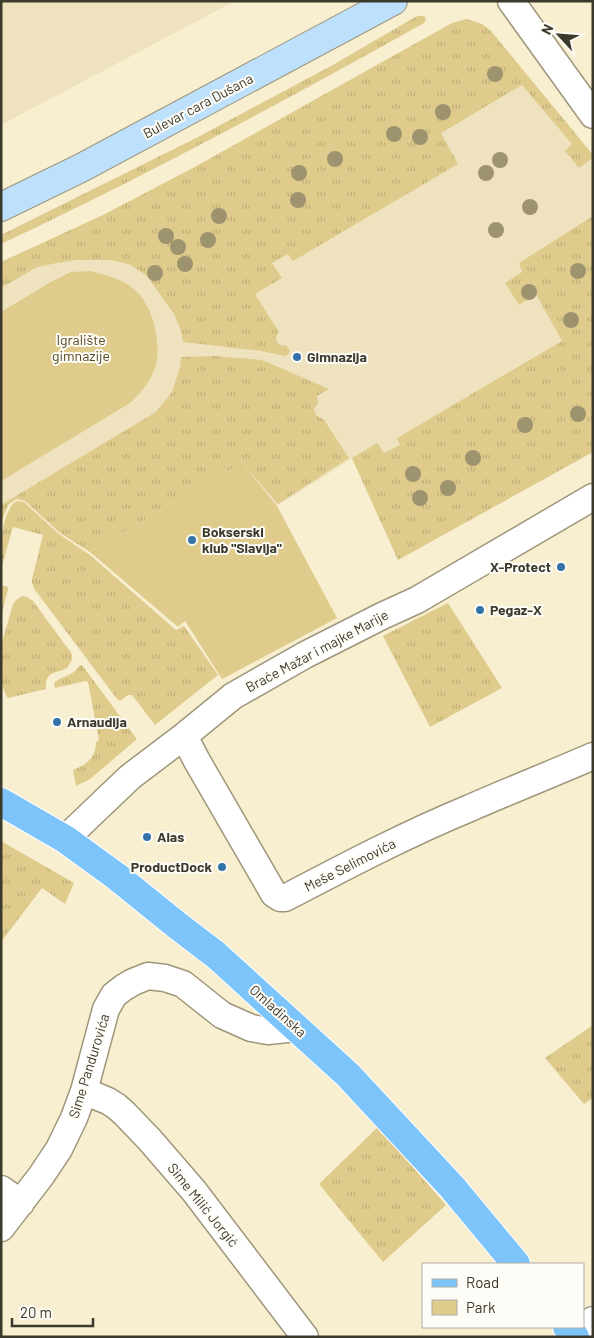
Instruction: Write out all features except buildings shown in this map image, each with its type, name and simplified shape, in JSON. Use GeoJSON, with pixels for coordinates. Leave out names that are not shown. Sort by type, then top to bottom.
{"type":"FeatureCollection","features":[{"type":"Feature","properties":{"kind":"main road","name":"Bulevar cara Dušana"},"geometry":{"type":"LineString","coordinates":[[1,206],[89,164],[393,1]]}},
{"type":"Feature","properties":{"kind":"main road","name":"Omladinska"},"geometry":{"type":"LineString","coordinates":[[1,802],[65,839],[116,876],[216,956],[348,1076],[452,1187],[515,1263]]}},
{"type":"Feature","properties":{"kind":"street"},"geometry":{"type":"LineString","coordinates":[[511,1],[593,116]]}},
{"type":"Feature","properties":{"kind":"street","name":"Braće Mažar i majke Marije"},"geometry":{"type":"LineString","coordinates":[[65,839],[130,777],[233,696],[305,655],[417,600],[593,497]]}},
{"type":"Feature","properties":{"kind":"street","name":"Meše Selimovića"},"geometry":{"type":"LineString","coordinates":[[184,736],[274,894],[280,898],[285,898],[360,859],[469,808],[593,756]]}},
{"type":"Feature","properties":{"kind":"street","name":"Sime Pandurovića"},"geometry":{"type":"LineString","coordinates":[[1,1228],[11,1196],[42,1176],[59,1149],[74,1118],[84,1091],[106,1009],[114,995],[128,985],[148,976],[165,978],[183,984],[222,1015],[251,1028],[268,1031],[296,1028]]}},
{"type":"Feature","properties":{"kind":"street","name":"Sime Milić Jorgić"},"geometry":{"type":"LineString","coordinates":[[84,1091],[108,1101],[124,1113],[149,1139],[194,1191],[305,1337]]}},
{"type":"Feature","properties":{"kind":"shaded area"},"geometry":{"type":"Polygon","coordinates":[[[1,1],[235,1],[1,125],[1,1]]]}},
{"type":"Feature","properties":{"kind":"shaded area","name":"Gimnazija"},"geometry":{"type":"Polygon","coordinates":[[[466,19],[482,24],[491,31],[593,155],[593,452],[398,560],[352,459],[277,506],[242,463],[90,552],[60,533],[25,501],[16,499],[8,505],[1,523],[1,262],[103,215],[193,168],[452,23],[466,19]]]}},
{"type":"Feature","properties":{"kind":"green space"},"geometry":{"type":"Polygon","coordinates":[[[417,16],[425,17],[424,23],[320,81],[161,165],[1,244],[1,235],[198,137],[331,66],[417,16]]]}},
{"type":"Feature","properties":{"kind":"green space"},"geometry":{"type":"Polygon","coordinates":[[[466,19],[482,24],[491,31],[593,155],[593,158],[579,168],[565,151],[572,144],[522,85],[441,133],[458,164],[293,261],[288,254],[272,263],[282,278],[255,294],[279,332],[276,337],[278,343],[286,345],[290,352],[285,356],[261,351],[183,342],[174,314],[147,276],[131,265],[111,260],[77,260],[37,267],[1,288],[1,262],[103,215],[193,168],[452,23],[466,19]]]}},
{"type":"Feature","properties":{"kind":"green space"},"geometry":{"type":"Polygon","coordinates":[[[593,216],[593,452],[398,560],[352,458],[377,443],[384,453],[400,445],[397,438],[562,341],[536,294],[519,305],[505,283],[522,272],[519,263],[593,216]]]}},
{"type":"Feature","properties":{"kind":"green space","name":"Igralište gimnazije"},"geometry":{"type":"Polygon","coordinates":[[[91,271],[125,283],[144,300],[149,309],[157,339],[158,350],[154,372],[143,389],[130,403],[1,481],[1,312],[71,272],[91,271]]]}},
{"type":"Feature","properties":{"kind":"green space"},"geometry":{"type":"Polygon","coordinates":[[[215,356],[262,360],[329,389],[317,396],[318,403],[314,409],[316,415],[324,420],[349,458],[278,504],[242,463],[90,552],[60,533],[25,501],[16,499],[8,505],[1,523],[1,505],[156,412],[172,392],[180,367],[181,357],[215,356]]]}},
{"type":"Feature","properties":{"kind":"green space"},"geometry":{"type":"Polygon","coordinates":[[[242,463],[277,506],[337,618],[222,679],[185,621],[178,627],[90,552],[242,463]]]}},
{"type":"Feature","properties":{"kind":"green space"},"geometry":{"type":"Polygon","coordinates":[[[16,501],[24,502],[59,534],[90,555],[176,630],[184,626],[218,675],[155,725],[132,695],[128,695],[120,701],[117,699],[35,590],[32,579],[43,535],[13,527],[1,569],[2,532],[7,515],[16,501]]]}},
{"type":"Feature","properties":{"kind":"green space"},"geometry":{"type":"Polygon","coordinates":[[[1,585],[8,587],[8,589],[1,617],[1,585]]]}},
{"type":"Feature","properties":{"kind":"green space"},"geometry":{"type":"Polygon","coordinates":[[[22,596],[33,601],[72,654],[72,660],[67,668],[49,676],[46,689],[8,698],[1,683],[1,646],[13,604],[22,596]]]}},
{"type":"Feature","properties":{"kind":"green space"},"geometry":{"type":"Polygon","coordinates":[[[448,603],[502,688],[430,727],[383,636],[448,603]]]}},
{"type":"Feature","properties":{"kind":"green space"},"geometry":{"type":"Polygon","coordinates":[[[82,665],[136,740],[90,779],[76,786],[73,770],[82,766],[92,757],[96,748],[96,742],[99,740],[88,682],[55,688],[54,683],[71,674],[82,665]]]}},
{"type":"Feature","properties":{"kind":"green space"},"geometry":{"type":"Polygon","coordinates":[[[1,841],[74,883],[65,904],[42,888],[1,942],[1,841]]]}},
{"type":"Feature","properties":{"kind":"green space"},"geometry":{"type":"Polygon","coordinates":[[[593,1025],[593,1098],[584,1104],[545,1058],[593,1025]]]}},
{"type":"Feature","properties":{"kind":"green space"},"geometry":{"type":"Polygon","coordinates":[[[378,1127],[446,1205],[383,1262],[319,1184],[378,1127]]]}},
{"type":"Feature","properties":{"kind":"place","name":"Gimnazija"},"geometry":{"type":"Point","coordinates":[297,357]}},
{"type":"Feature","properties":{"kind":"place","name":"Bokserski klub \"Slavija\""},"geometry":{"type":"Point","coordinates":[192,540]}},
{"type":"Feature","properties":{"kind":"place","name":"X-Protect"},"geometry":{"type":"Point","coordinates":[561,567]}},
{"type":"Feature","properties":{"kind":"place","name":"Pegaz-X"},"geometry":{"type":"Point","coordinates":[480,610]}},
{"type":"Feature","properties":{"kind":"place","name":"Arnaudija"},"geometry":{"type":"Point","coordinates":[57,722]}},
{"type":"Feature","properties":{"kind":"place","name":"Alas"},"geometry":{"type":"Point","coordinates":[147,837]}},
{"type":"Feature","properties":{"kind":"place","name":"ProductDock"},"geometry":{"type":"Point","coordinates":[222,867]}}]}
